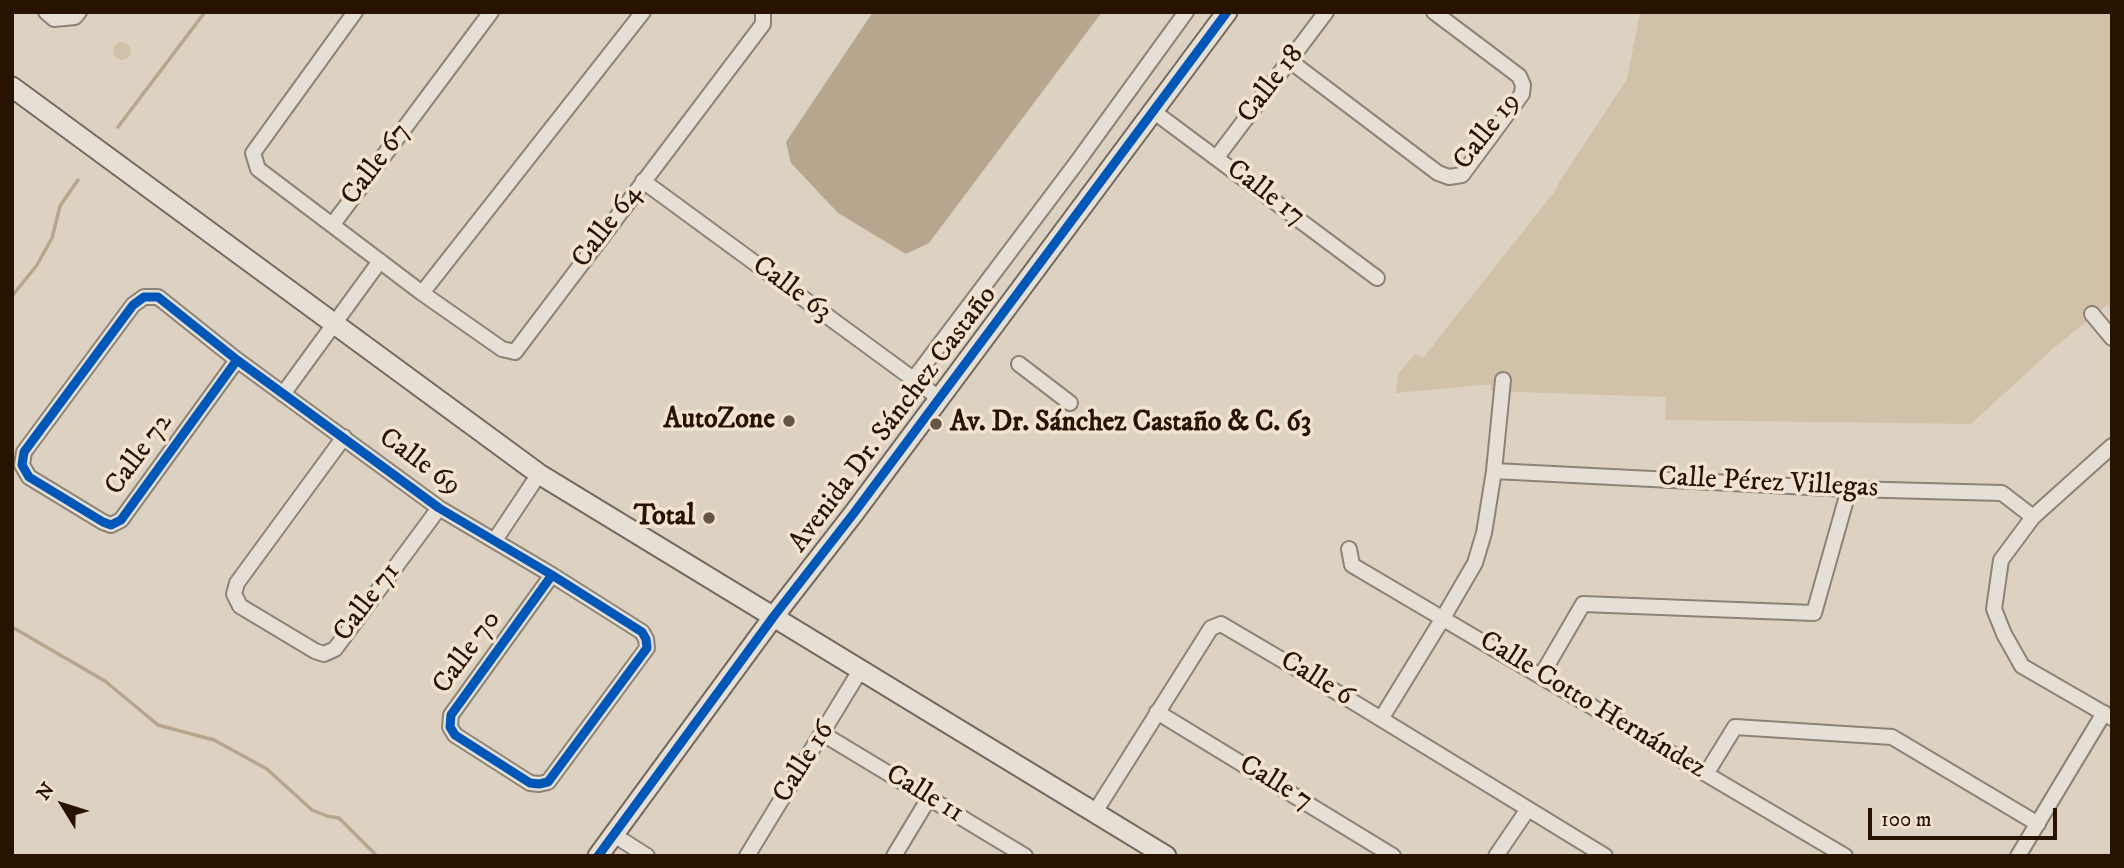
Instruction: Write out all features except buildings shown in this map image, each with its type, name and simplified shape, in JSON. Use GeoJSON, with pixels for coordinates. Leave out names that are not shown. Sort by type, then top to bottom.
{"type":"FeatureCollection","features":[{"type":"Feature","properties":{"kind":"street"},"geometry":{"type":"LineString","coordinates":[[46,12],[54,19],[75,17],[79,12]]}},
{"type":"Feature","properties":{"kind":"street","name":"Calle 67"},"geometry":{"type":"LineString","coordinates":[[355,12],[253,153],[258,169],[333,224],[491,12]]}},
{"type":"Feature","properties":{"kind":"street"},"geometry":{"type":"LineString","coordinates":[[422,293],[643,12]]}},
{"type":"Feature","properties":{"kind":"street","name":"Calle 64"},"geometry":{"type":"LineString","coordinates":[[333,224],[422,293],[502,349],[515,352],[763,24],[763,12]]}},
{"type":"Feature","properties":{"kind":"street"},"geometry":{"type":"LineString","coordinates":[[913,380],[1186,12]]}},
{"type":"Feature","properties":{"kind":"street","name":"Avenida Dr. Sánchez Castaño"},"geometry":{"type":"LineString","coordinates":[[598,856],[1227,12]]}},
{"type":"Feature","properties":{"kind":"street","name":"Calle 18"},"geometry":{"type":"LineString","coordinates":[[1217,157],[1326,12]]}},
{"type":"Feature","properties":{"kind":"street","name":"Calle 19"},"geometry":{"type":"LineString","coordinates":[[1290,61],[1438,173],[1449,177],[1462,175],[1522,94],[1523,85],[1519,76],[1434,12]]}},
{"type":"Feature","properties":{"kind":"street"},"geometry":{"type":"LineString","coordinates":[[12,87],[539,474],[1166,856]]}},
{"type":"Feature","properties":{"kind":"street","name":"Calle 17"},"geometry":{"type":"LineString","coordinates":[[1153,111],[1377,278]]}},
{"type":"Feature","properties":{"kind":"street","name":"Calle 63"},"geometry":{"type":"LineString","coordinates":[[643,181],[939,398]]}},
{"type":"Feature","properties":{"kind":"street"},"geometry":{"type":"LineString","coordinates":[[283,394],[380,261]]}},
{"type":"Feature","properties":{"kind":"street","name":"Calle 72"},"geometry":{"type":"LineString","coordinates":[[173,309],[158,297],[144,297],[133,304],[24,452],[22,464],[30,477],[103,523],[111,525],[121,520],[237,360]]}},
{"type":"Feature","properties":{"kind":"street","name":"Calle 69"},"geometry":{"type":"LineString","coordinates":[[173,309],[237,360],[439,508],[552,575],[642,632],[646,639]]}},
{"type":"Feature","properties":{"kind":"street"},"geometry":{"type":"LineString","coordinates":[[2092,314],[2112,338]]}},
{"type":"Feature","properties":{"kind":"street"},"geometry":{"type":"LineString","coordinates":[[1019,364],[1070,403]]}},
{"type":"Feature","properties":{"kind":"street"},"geometry":{"type":"LineString","coordinates":[[1381,719],[1475,563],[1484,533],[1494,471],[1503,380]]}},
{"type":"Feature","properties":{"kind":"street","name":"Calle 71"},"geometry":{"type":"LineString","coordinates":[[344,437],[237,583],[234,594],[240,606],[315,651],[324,654],[335,649],[439,508]]}},
{"type":"Feature","properties":{"kind":"street"},"geometry":{"type":"LineString","coordinates":[[2018,856],[2108,716],[2022,666],[1994,609],[2001,560],[2034,517],[2112,446]]}},
{"type":"Feature","properties":{"kind":"street","name":"Calle Pérez Villegas"},"geometry":{"type":"LineString","coordinates":[[1494,471],[2003,494],[2034,517]]}},
{"type":"Feature","properties":{"kind":"street"},"geometry":{"type":"LineString","coordinates":[[495,540],[539,474]]}},
{"type":"Feature","properties":{"kind":"street"},"geometry":{"type":"LineString","coordinates":[[1541,676],[1583,604],[1814,613],[1849,489]]}},
{"type":"Feature","properties":{"kind":"street","name":"Calle Cotto Hernández"},"geometry":{"type":"LineString","coordinates":[[1349,549],[1352,565],[1845,856]]}},
{"type":"Feature","properties":{"kind":"street","name":"Calle 70"},"geometry":{"type":"LineString","coordinates":[[552,575],[451,715],[450,727],[455,735],[530,783],[548,782],[647,648],[646,639]]}},
{"type":"Feature","properties":{"kind":"street","name":"Calle 6"},"geometry":{"type":"LineString","coordinates":[[1095,812],[1211,628],[1221,624],[1605,856]]}},
{"type":"Feature","properties":{"kind":"street","name":"Calle 16"},"geometry":{"type":"LineString","coordinates":[[747,856],[861,669]]}},
{"type":"Feature","properties":{"kind":"street","name":"Calle 7"},"geometry":{"type":"LineString","coordinates":[[1157,712],[1393,856]]}},
{"type":"Feature","properties":{"kind":"street"},"geometry":{"type":"LineString","coordinates":[[1706,774],[1735,727],[1892,737],[2038,824]]}},
{"type":"Feature","properties":{"kind":"street","name":"Calle 11"},"geometry":{"type":"LineString","coordinates":[[823,734],[1025,856]]}},
{"type":"Feature","properties":{"kind":"street"},"geometry":{"type":"LineString","coordinates":[[894,856],[929,798]]}},
{"type":"Feature","properties":{"kind":"street"},"geometry":{"type":"LineString","coordinates":[[1496,856],[1528,809]]}},
{"type":"Feature","properties":{"kind":"street"},"geometry":{"type":"LineString","coordinates":[[614,835],[647,856]]}},
{"type":"Feature","properties":{"kind":"shaded area"},"geometry":{"type":"Polygon","coordinates":[[[873,12],[1102,12],[929,243],[906,254],[838,213],[791,163],[786,142],[873,12]]]}},
{"type":"Feature","properties":{"kind":"shaded area"},"geometry":{"type":"Polygon","coordinates":[[[1640,12],[2112,12],[2112,309],[2107,305],[2055,347],[1971,424],[1665,420],[1666,397],[1490,391],[1491,384],[1396,393],[1398,374],[1415,354],[1423,358],[1558,187],[1627,79],[1640,12]]]}},
{"type":"Feature","properties":{"kind":"shaded area"},"geometry":{"type":"Polygon","coordinates":[[[122,42],[128,45],[131,51],[128,57],[122,60],[116,57],[113,51],[116,45],[122,42]]]}},
{"type":"Feature","properties":{"kind":"waterway"},"geometry":{"type":"LineString","coordinates":[[118,127],[205,12]]}},
{"type":"Feature","properties":{"kind":"waterway"},"geometry":{"type":"LineString","coordinates":[[12,296],[37,265],[52,238],[60,206],[78,180]]}},
{"type":"Feature","properties":{"kind":"waterway"},"geometry":{"type":"LineString","coordinates":[[12,627],[105,681],[158,725],[214,740],[267,769],[312,810],[339,818],[377,856]]}},
{"type":"Feature","properties":{"kind":"cycle path"},"geometry":{"type":"LineString","coordinates":[[598,856],[774,616],[854,513],[1227,12]]}},
{"type":"Feature","properties":{"kind":"cycle path"},"geometry":{"type":"LineString","coordinates":[[237,360],[121,520],[111,525],[29,477],[22,465],[24,452],[133,305],[144,297],[158,297],[237,360],[439,508],[552,575],[642,632],[647,648],[548,782],[539,784],[530,783],[455,735],[450,727],[451,715],[552,575]]}},
{"type":"Feature","properties":{"kind":"place","name":"AutoZone"},"geometry":{"type":"Point","coordinates":[789,421]}},
{"type":"Feature","properties":{"kind":"place","name":"Av. Dr. Sánchez Castaño & C. 63"},"geometry":{"type":"Point","coordinates":[936,424]}},
{"type":"Feature","properties":{"kind":"place","name":"Total"},"geometry":{"type":"Point","coordinates":[709,518]}}]}
